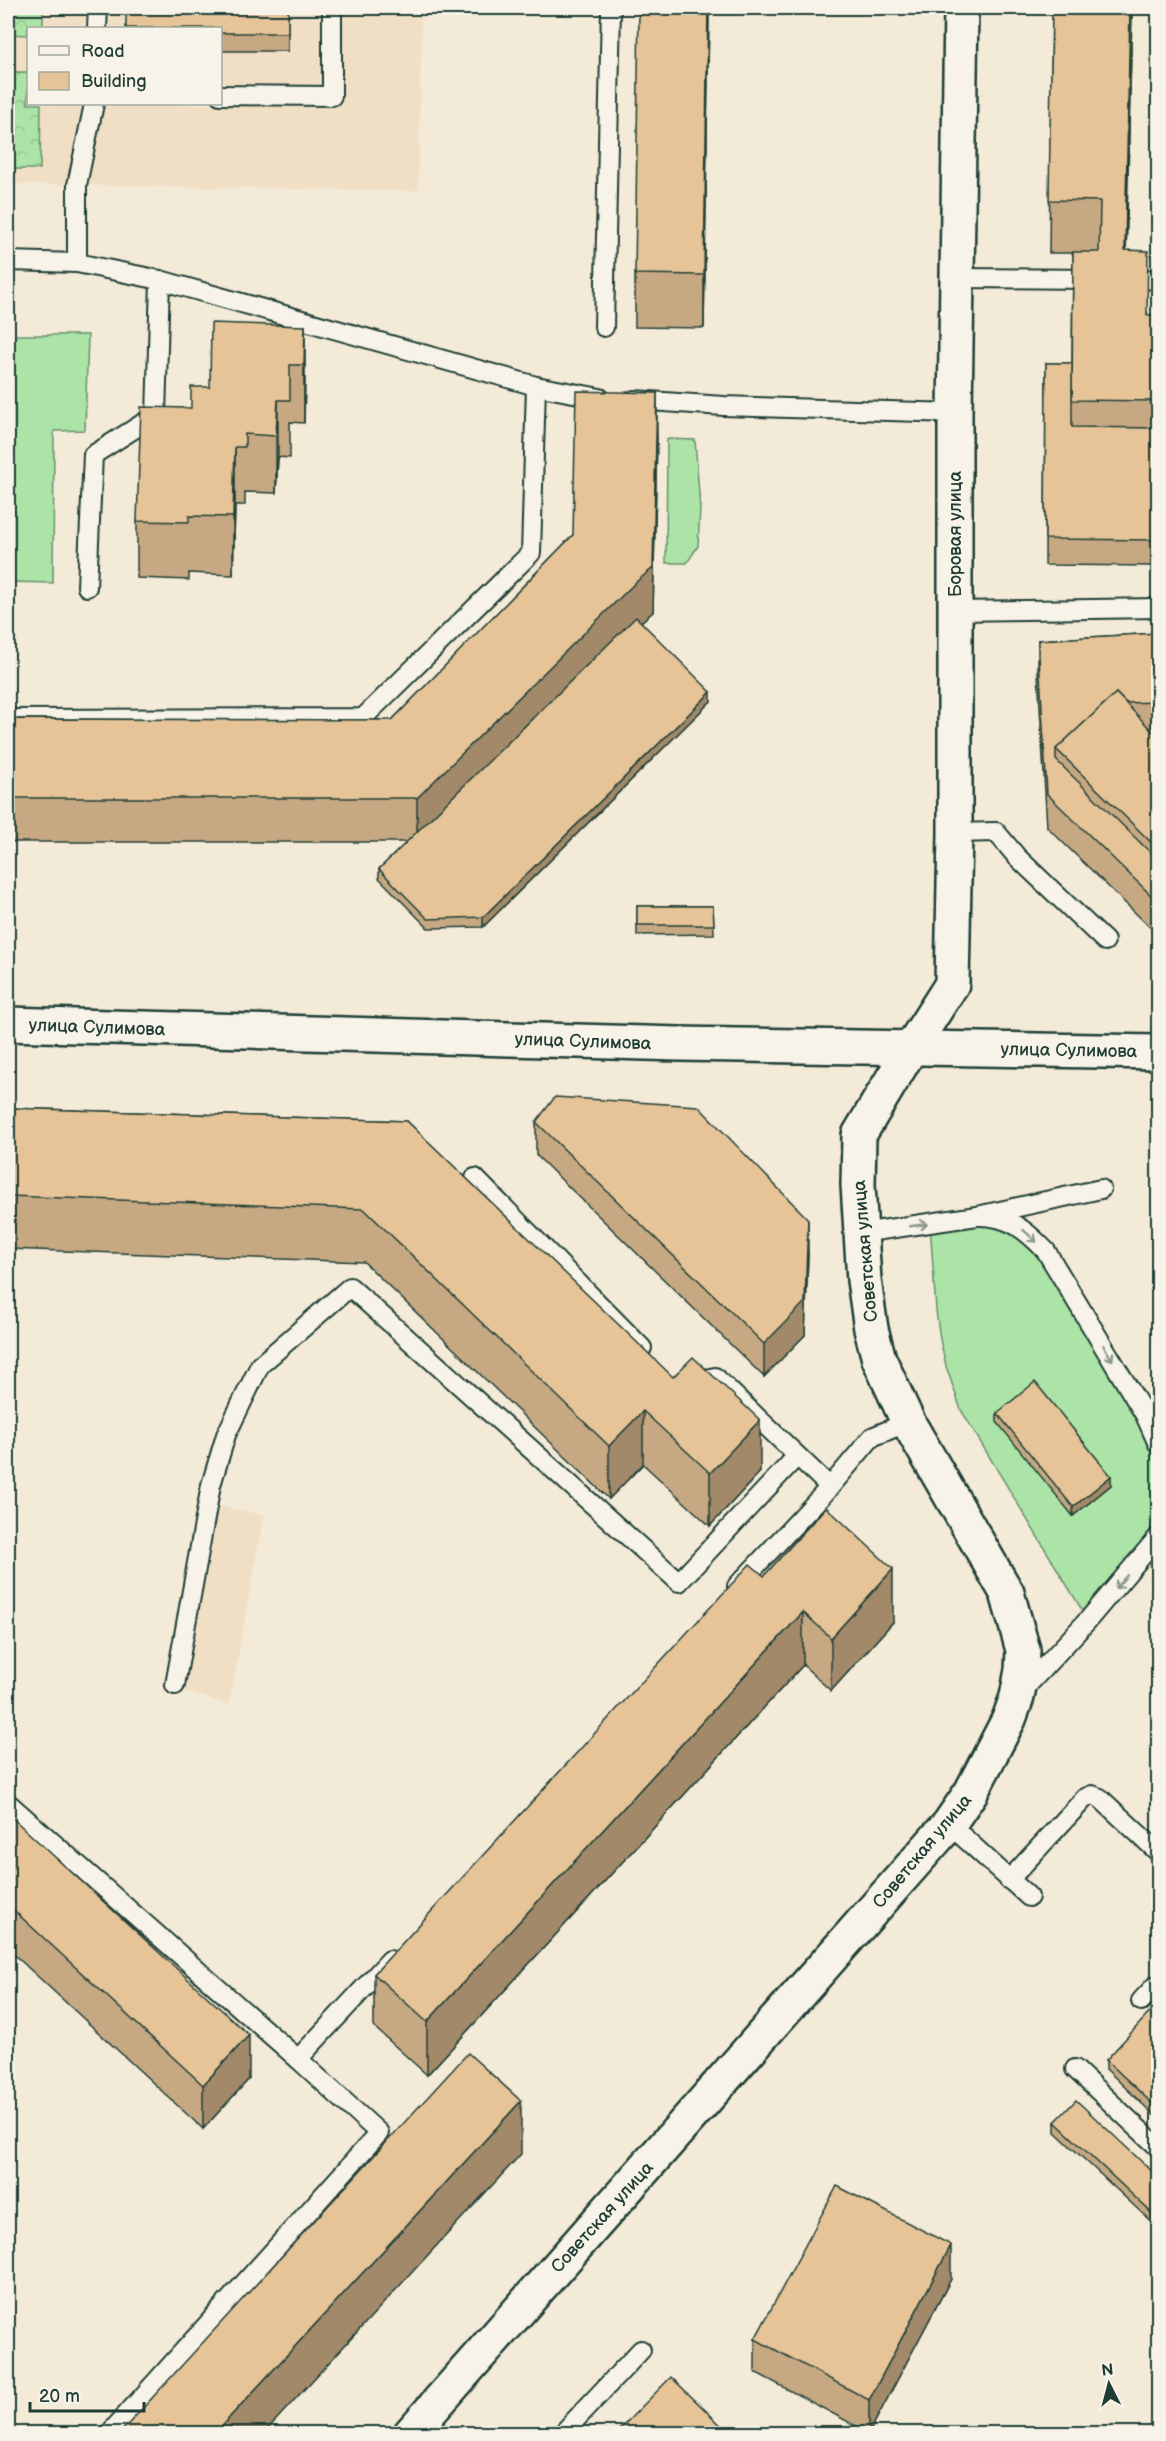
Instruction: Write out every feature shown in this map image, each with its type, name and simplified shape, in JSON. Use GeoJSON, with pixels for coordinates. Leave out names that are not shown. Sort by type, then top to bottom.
{"type":"FeatureCollection","features":[{"type":"Feature","properties":{"kind":"street","name":"Боровая улица"},"geometry":{"type":"LineString","coordinates":[[911,1048],[952,984],[955,833],[955,413],[961,8]]}},
{"type":"Feature","properties":{"kind":"street","name":"улица Сулимова"},"geometry":{"type":"LineString","coordinates":[[8,1024],[911,1048],[1158,1052]]}},
{"type":"Feature","properties":{"kind":"street","name":"Советская улица"},"geometry":{"type":"LineString","coordinates":[[410,2433],[949,1824],[971,1792],[998,1743],[1017,1697],[1023,1650],[1007,1593],[908,1422],[879,1359],[871,1329],[858,1185],[859,1135],[911,1048]]}},
{"type":"Feature","properties":{"kind":"lane"},"geometry":{"type":"LineString","coordinates":[[97,27],[98,8]]}},
{"type":"Feature","properties":{"kind":"lane"},"geometry":{"type":"LineString","coordinates":[[222,95],[332,96],[332,8]]}},
{"type":"Feature","properties":{"kind":"lane"},"geometry":{"type":"LineString","coordinates":[[604,327],[611,8]]}},
{"type":"Feature","properties":{"kind":"lane"},"geometry":{"type":"LineString","coordinates":[[77,263],[77,185],[94,105]]}},
{"type":"Feature","properties":{"kind":"lane"},"geometry":{"type":"LineString","coordinates":[[8,261],[77,263],[160,280],[536,386],[604,399],[724,406],[955,413]]}},
{"type":"Feature","properties":{"kind":"lane"},"geometry":{"type":"LineString","coordinates":[[957,278],[1100,279]]}},
{"type":"Feature","properties":{"kind":"lane"},"geometry":{"type":"LineString","coordinates":[[1125,278],[1158,280]]}},
{"type":"Feature","properties":{"kind":"lane"},"geometry":{"type":"LineString","coordinates":[[87,587],[93,455],[156,415],[160,280]]}},
{"type":"Feature","properties":{"kind":"lane"},"geometry":{"type":"LineString","coordinates":[[8,719],[363,718],[531,554],[536,386]]}},
{"type":"Feature","properties":{"kind":"lane"},"geometry":{"type":"LineString","coordinates":[[955,612],[1158,608]]}},
{"type":"Feature","properties":{"kind":"lane"},"geometry":{"type":"LineString","coordinates":[[955,833],[996,832],[1017,857],[1105,941]]}},
{"type":"Feature","properties":{"kind":"lane"},"geometry":{"type":"LineString","coordinates":[[475,1178],[654,1360]]}},
{"type":"Feature","properties":{"kind":"lane"},"geometry":{"type":"LineString","coordinates":[[861,1233],[977,1216],[1101,1189]]}},
{"type":"Feature","properties":{"kind":"lane"},"geometry":{"type":"LineString","coordinates":[[977,1216],[993,1215],[1012,1222],[1028,1232],[1046,1251],[1145,1415],[1158,1444]]}},
{"type":"Feature","properties":{"kind":"lane"},"geometry":{"type":"LineString","coordinates":[[175,1685],[212,1485],[226,1435],[260,1365],[350,1287],[678,1582],[797,1456]]}},
{"type":"Feature","properties":{"kind":"lane"},"geometry":{"type":"LineString","coordinates":[[678,1385],[715,1377],[830,1487]]}},
{"type":"Feature","properties":{"kind":"lane"},"geometry":{"type":"LineString","coordinates":[[725,1599],[830,1487],[873,1437],[908,1422]]}},
{"type":"Feature","properties":{"kind":"lane"},"geometry":{"type":"LineString","coordinates":[[1017,1697],[1088,1620],[1158,1537]]}},
{"type":"Feature","properties":{"kind":"lane"},"geometry":{"type":"LineString","coordinates":[[1009,1880],[1085,1798],[1092,1794],[1100,1798],[1158,1852]]}},
{"type":"Feature","properties":{"kind":"lane"},"geometry":{"type":"LineString","coordinates":[[8,1803],[379,2133],[109,2433]]}},
{"type":"Feature","properties":{"kind":"lane"},"geometry":{"type":"LineString","coordinates":[[949,1824],[1029,1897]]}},
{"type":"Feature","properties":{"kind":"lane"},"geometry":{"type":"LineString","coordinates":[[298,2059],[403,1946]]}},
{"type":"Feature","properties":{"kind":"lane"},"geometry":{"type":"LineString","coordinates":[[1141,2001],[1155,1986],[1158,1989]]}},
{"type":"Feature","properties":{"kind":"lane"},"geometry":{"type":"LineString","coordinates":[[1075,2069],[1158,2146]]}},
{"type":"Feature","properties":{"kind":"lane"},"geometry":{"type":"LineString","coordinates":[[562,2433],[641,2350]]}},
{"type":"Feature","properties":{"kind":"shaded area"},"geometry":{"type":"Polygon","coordinates":[[[8,8],[422,8],[418,191],[8,184],[8,8]]]}},
{"type":"Feature","properties":{"kind":"shaded area"},"geometry":{"type":"Polygon","coordinates":[[[219,1506],[264,1515],[229,1705],[184,1691],[219,1506]]]}},
{"type":"Feature","properties":{"kind":"green space"},"geometry":{"type":"Polygon","coordinates":[[[8,8],[43,8],[43,27],[27,27],[27,35],[8,34],[8,8]]]}},
{"type":"Feature","properties":{"kind":"green space"},"geometry":{"type":"Polygon","coordinates":[[[8,72],[27,72],[27,105],[41,105],[40,169],[8,169],[8,72]]]}},
{"type":"Feature","properties":{"kind":"green space"},"geometry":{"type":"Polygon","coordinates":[[[8,335],[88,335],[85,430],[54,431],[53,583],[8,582],[8,335]]]}},
{"type":"Feature","properties":{"kind":"green space"},"geometry":{"type":"Polygon","coordinates":[[[667,439],[695,440],[700,508],[698,546],[687,563],[666,563],[667,439]]]}},
{"type":"Feature","properties":{"kind":"green space"},"geometry":{"type":"Polygon","coordinates":[[[953,1219],[1028,1232],[1158,1444],[1158,1537],[1088,1620],[961,1410],[946,1366],[936,1310],[930,1224],[953,1219]]]}},
{"type":"Feature","properties":{"kind":"building"},"geometry":{"type":"Polygon","coordinates":[[[126,8],[288,8],[288,33],[222,33],[222,27],[126,27],[126,8]]]}},
{"type":"Feature","properties":{"kind":"building"},"geometry":{"type":"Polygon","coordinates":[[[639,8],[708,8],[704,275],[635,274],[639,8]]]}},
{"type":"Feature","properties":{"kind":"building"},"geometry":{"type":"Polygon","coordinates":[[[1052,8],[1130,8],[1125,250],[1148,251],[1147,315],[1158,315],[1158,401],[1072,400],[1073,252],[1099,252],[1100,201],[1049,200],[1052,8]]]}},
{"type":"Feature","properties":{"kind":"building"},"geometry":{"type":"Polygon","coordinates":[[[211,323],[305,326],[304,365],[290,365],[290,400],[278,400],[276,436],[245,434],[245,447],[235,447],[233,517],[189,516],[189,522],[137,521],[141,407],[191,408],[191,387],[210,387],[211,323]]]}},
{"type":"Feature","properties":{"kind":"building"},"geometry":{"type":"Polygon","coordinates":[[[1046,363],[1072,363],[1072,427],[1158,428],[1158,540],[1045,539],[1046,363]]]}},
{"type":"Feature","properties":{"kind":"building"},"geometry":{"type":"Polygon","coordinates":[[[576,391],[657,393],[653,568],[636,582],[417,798],[8,798],[8,719],[392,720],[573,535],[576,391]]]}},
{"type":"Feature","properties":{"kind":"building"},"geometry":{"type":"Polygon","coordinates":[[[636,617],[711,692],[483,917],[428,919],[379,869],[636,617]]]}},
{"type":"Feature","properties":{"kind":"building"},"geometry":{"type":"Polygon","coordinates":[[[1158,633],[1158,702],[1126,703],[1116,693],[1056,749],[1056,760],[1158,860],[1158,902],[1047,794],[1038,640],[1158,633]]]}},
{"type":"Feature","properties":{"kind":"building"},"geometry":{"type":"Polygon","coordinates":[[[1116,693],[1158,737],[1158,849],[1056,749],[1116,693]]]}},
{"type":"Feature","properties":{"kind":"building"},"geometry":{"type":"Polygon","coordinates":[[[637,906],[713,906],[714,925],[637,925],[637,906]]]}},
{"type":"Feature","properties":{"kind":"building"},"geometry":{"type":"Polygon","coordinates":[[[555,1097],[698,1106],[808,1219],[805,1302],[764,1344],[536,1122],[555,1097]]]}},
{"type":"Feature","properties":{"kind":"building"},"geometry":{"type":"Polygon","coordinates":[[[8,1108],[407,1121],[673,1377],[693,1357],[760,1420],[710,1473],[643,1411],[609,1446],[364,1209],[8,1196],[8,1108]]]}},
{"type":"Feature","properties":{"kind":"building"},"geometry":{"type":"Polygon","coordinates":[[[8,1285],[10,1285],[8,1471],[8,1285]]]}},
{"type":"Feature","properties":{"kind":"building"},"geometry":{"type":"Polygon","coordinates":[[[1035,1382],[1111,1476],[1073,1507],[997,1413],[1035,1382]]]}},
{"type":"Feature","properties":{"kind":"building"},"geometry":{"type":"Polygon","coordinates":[[[826,1507],[893,1569],[831,1638],[803,1612],[427,2022],[374,1974],[750,1564],[764,1576],[826,1507]]]}},
{"type":"Feature","properties":{"kind":"building"},"geometry":{"type":"Polygon","coordinates":[[[8,1814],[249,2035],[203,2085],[8,1905],[8,1814]]]}},
{"type":"Feature","properties":{"kind":"building"},"geometry":{"type":"Polygon","coordinates":[[[1152,2010],[1158,2016],[1158,2109],[1106,2060],[1152,2010]]]}},
{"type":"Feature","properties":{"kind":"building"},"geometry":{"type":"Polygon","coordinates":[[[468,2053],[521,2101],[215,2433],[120,2433],[468,2053]]]}},
{"type":"Feature","properties":{"kind":"building"},"geometry":{"type":"Polygon","coordinates":[[[1076,2100],[1158,2177],[1158,2219],[1055,2122],[1076,2100]]]}},
{"type":"Feature","properties":{"kind":"building"},"geometry":{"type":"Polygon","coordinates":[[[837,2186],[951,2245],[869,2400],[755,2339],[837,2186]]]}},
{"type":"Feature","properties":{"kind":"building"},"geometry":{"type":"Polygon","coordinates":[[[671,2377],[729,2433],[616,2433],[671,2377]]]}}]}
